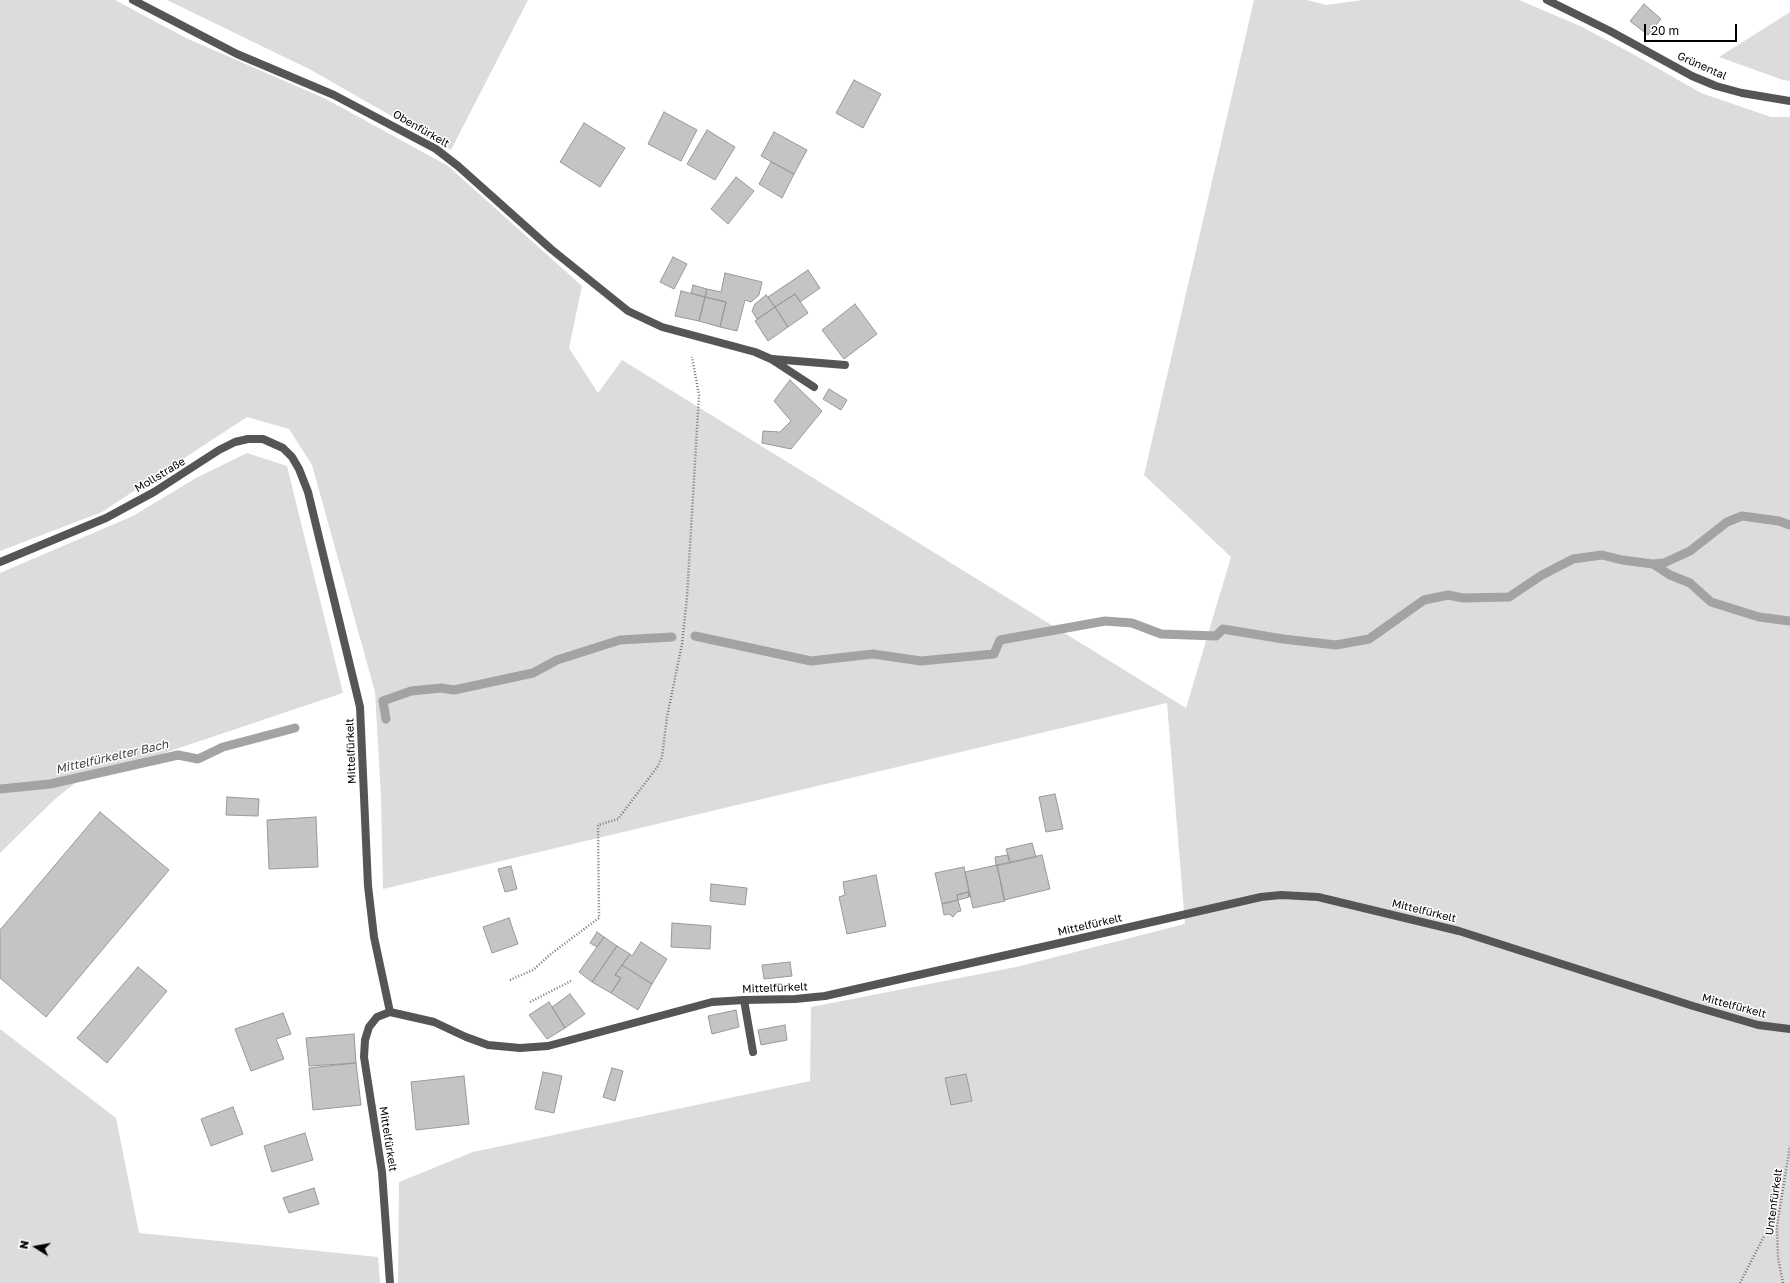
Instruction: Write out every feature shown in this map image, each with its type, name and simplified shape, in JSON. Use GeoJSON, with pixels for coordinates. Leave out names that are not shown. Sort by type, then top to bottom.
{"type":"FeatureCollection","features":[{"type":"Feature","properties":{"kind":"street","name":"Obenfürkelt"},"geometry":{"type":"LineString","coordinates":[[133,0],[237,54],[334,95],[436,149],[458,166],[551,249],[628,311],[662,327],[687,335],[755,352],[771,359]]}},
{"type":"Feature","properties":{"kind":"street","name":"Grünental"},"geometry":{"type":"LineString","coordinates":[[1547,0],[1610,31],[1692,76],[1716,86],[1742,94],[1790,101]]}},
{"type":"Feature","properties":{"kind":"street"},"geometry":{"type":"LineString","coordinates":[[771,359],[845,365]]}},
{"type":"Feature","properties":{"kind":"street"},"geometry":{"type":"LineString","coordinates":[[771,359],[814,387]]}},
{"type":"Feature","properties":{"kind":"street","name":"Mollstraße"},"geometry":{"type":"LineString","coordinates":[[0,562],[106,518],[154,492],[219,450],[235,442],[248,439],[263,439],[283,448],[292,457],[299,469],[308,492]]}},
{"type":"Feature","properties":{"kind":"street","name":"Mittelfürkelt"},"geometry":{"type":"LineString","coordinates":[[308,492],[360,707],[368,886],[374,937],[390,1012]]}},
{"type":"Feature","properties":{"kind":"street","name":"Mittelfürkelt"},"geometry":{"type":"LineString","coordinates":[[390,1283],[382,1172],[364,1057],[365,1040],[369,1027],[377,1017],[390,1012],[434,1022],[466,1037],[488,1045],[520,1048],[548,1046],[712,1002],[795,999],[825,996],[1261,897],[1287,895],[1318,897],[1459,931],[1693,1006],[1758,1025],[1790,1029]]}},
{"type":"Feature","properties":{"kind":"street"},"geometry":{"type":"LineString","coordinates":[[744,1000],[753,1052]]}},
{"type":"Feature","properties":{"kind":"path"},"geometry":{"type":"LineString","coordinates":[[510,980],[533,970],[552,953],[599,918],[598,825],[618,818],[658,766],[662,757],[682,644],[693,513],[699,395],[687,335]]}},
{"type":"Feature","properties":{"kind":"path"},"geometry":{"type":"LineString","coordinates":[[530,1002],[571,981]]}},
{"type":"Feature","properties":{"kind":"path","name":"Untenfürkelt"},"geometry":{"type":"LineString","coordinates":[[1783,1283],[1780,1277],[1777,1244],[1779,1207],[1790,1146]]}},
{"type":"Feature","properties":{"kind":"path"},"geometry":{"type":"LineString","coordinates":[[1740,1283],[1767,1227],[1779,1207]]}},
{"type":"Feature","properties":{"kind":"shaded area"},"geometry":{"type":"Polygon","coordinates":[[[0,0],[115,0],[186,38],[326,99],[448,166],[582,286],[569,348],[598,393],[622,360],[1186,708],[1231,557],[1144,475],[1254,0],[1307,0],[1326,5],[1363,0],[1519,0],[1580,26],[1701,93],[1771,117],[1790,117],[1790,1283],[398,1283],[399,1182],[473,1152],[810,1081],[811,1007],[1016,967],[1185,924],[1167,703],[383,889],[381,798],[375,692],[312,465],[289,429],[247,417],[102,512],[0,551],[0,0]]]}},
{"type":"Feature","properties":{"kind":"shaded area"},"geometry":{"type":"Polygon","coordinates":[[[167,0],[528,0],[451,150],[311,70],[167,0]]]}},
{"type":"Feature","properties":{"kind":"shaded area"},"geometry":{"type":"Polygon","coordinates":[[[1790,12],[1790,81],[1783,80],[1719,57],[1790,12]]]}},
{"type":"Feature","properties":{"kind":"shaded area"},"geometry":{"type":"Polygon","coordinates":[[[247,453],[287,466],[343,693],[75,783],[54,800],[0,853],[0,573],[133,516],[196,478],[247,453]]]}},
{"type":"Feature","properties":{"kind":"shaded area"},"geometry":{"type":"Polygon","coordinates":[[[0,1029],[116,1118],[139,1233],[378,1257],[380,1283],[0,1283],[0,1029]]]}},
{"type":"Feature","properties":{"kind":"building"},"geometry":{"type":"Polygon","coordinates":[[[1644,4],[1661,19],[1648,35],[1630,21],[1644,4]]]}},
{"type":"Feature","properties":{"kind":"building"},"geometry":{"type":"Polygon","coordinates":[[[854,80],[881,94],[863,128],[836,113],[854,80]]]}},
{"type":"Feature","properties":{"kind":"building"},"geometry":{"type":"Polygon","coordinates":[[[664,112],[697,130],[681,161],[648,144],[664,112]]]}},
{"type":"Feature","properties":{"kind":"building"},"geometry":{"type":"Polygon","coordinates":[[[584,123],[625,148],[600,187],[560,162],[584,123]]]}},
{"type":"Feature","properties":{"kind":"building"},"geometry":{"type":"Polygon","coordinates":[[[707,130],[735,147],[715,180],[687,164],[707,130]]]}},
{"type":"Feature","properties":{"kind":"building"},"geometry":{"type":"Polygon","coordinates":[[[774,132],[807,150],[794,174],[761,156],[774,132]]]}},
{"type":"Feature","properties":{"kind":"building"},"geometry":{"type":"Polygon","coordinates":[[[771,162],[794,174],[782,198],[759,184],[771,162]]]}},
{"type":"Feature","properties":{"kind":"building"},"geometry":{"type":"Polygon","coordinates":[[[736,177],[754,191],[728,224],[711,209],[736,177]]]}},
{"type":"Feature","properties":{"kind":"building"},"geometry":{"type":"Polygon","coordinates":[[[673,257],[687,264],[674,289],[660,282],[673,257]]]}},
{"type":"Feature","properties":{"kind":"building"},"geometry":{"type":"Polygon","coordinates":[[[808,270],[820,288],[800,302],[795,294],[775,307],[768,297],[808,270]]]}},
{"type":"Feature","properties":{"kind":"building"},"geometry":{"type":"Polygon","coordinates":[[[725,273],[762,282],[759,295],[751,302],[745,300],[737,331],[720,327],[726,302],[705,297],[707,289],[721,292],[725,273]]]}},
{"type":"Feature","properties":{"kind":"building"},"geometry":{"type":"Polygon","coordinates":[[[693,285],[707,289],[705,297],[691,293],[693,285]]]}},
{"type":"Feature","properties":{"kind":"building"},"geometry":{"type":"Polygon","coordinates":[[[681,291],[705,297],[699,321],[675,316],[681,291]]]}},
{"type":"Feature","properties":{"kind":"building"},"geometry":{"type":"Polygon","coordinates":[[[795,294],[808,313],[788,327],[775,307],[795,294]]]}},
{"type":"Feature","properties":{"kind":"building"},"geometry":{"type":"Polygon","coordinates":[[[766,295],[775,307],[757,319],[752,311],[755,304],[766,295]]]}},
{"type":"Feature","properties":{"kind":"building"},"geometry":{"type":"Polygon","coordinates":[[[705,297],[726,302],[720,327],[699,321],[705,297]]]}},
{"type":"Feature","properties":{"kind":"building"},"geometry":{"type":"Polygon","coordinates":[[[855,304],[877,334],[844,359],[822,330],[855,304]]]}},
{"type":"Feature","properties":{"kind":"building"},"geometry":{"type":"Polygon","coordinates":[[[775,307],[788,327],[768,341],[755,321],[775,307]]]}},
{"type":"Feature","properties":{"kind":"building"},"geometry":{"type":"Polygon","coordinates":[[[790,380],[822,411],[791,449],[762,443],[763,431],[780,432],[791,421],[774,401],[790,380]]]}},
{"type":"Feature","properties":{"kind":"building"},"geometry":{"type":"Polygon","coordinates":[[[829,389],[847,400],[841,410],[823,399],[829,389]]]}},
{"type":"Feature","properties":{"kind":"building"},"geometry":{"type":"Polygon","coordinates":[[[1055,794],[1063,829],[1046,832],[1039,797],[1055,794]]]}},
{"type":"Feature","properties":{"kind":"building"},"geometry":{"type":"Polygon","coordinates":[[[227,797],[259,799],[258,816],[226,815],[227,797]]]}},
{"type":"Feature","properties":{"kind":"building"},"geometry":{"type":"Polygon","coordinates":[[[100,812],[169,870],[46,1017],[0,978],[0,930],[100,812]]]}},
{"type":"Feature","properties":{"kind":"building"},"geometry":{"type":"Polygon","coordinates":[[[316,817],[318,867],[269,869],[267,820],[316,817]]]}},
{"type":"Feature","properties":{"kind":"building"},"geometry":{"type":"Polygon","coordinates":[[[1032,843],[1036,857],[1010,863],[1006,849],[1032,843]]]}},
{"type":"Feature","properties":{"kind":"building"},"geometry":{"type":"Polygon","coordinates":[[[1008,855],[1010,863],[996,866],[995,857],[1008,855]]]}},
{"type":"Feature","properties":{"kind":"building"},"geometry":{"type":"Polygon","coordinates":[[[1042,855],[1050,889],[1004,900],[997,865],[1042,855]]]}},
{"type":"Feature","properties":{"kind":"building"},"geometry":{"type":"Polygon","coordinates":[[[997,865],[1005,901],[973,908],[965,872],[997,865]]]}},
{"type":"Feature","properties":{"kind":"building"},"geometry":{"type":"Polygon","coordinates":[[[511,866],[517,889],[505,892],[498,869],[511,866]]]}},
{"type":"Feature","properties":{"kind":"building"},"geometry":{"type":"Polygon","coordinates":[[[964,867],[970,897],[968,892],[957,895],[958,900],[942,904],[935,873],[964,867]]]}},
{"type":"Feature","properties":{"kind":"building"},"geometry":{"type":"Polygon","coordinates":[[[876,875],[886,926],[847,934],[839,897],[845,895],[843,882],[876,875]]]}},
{"type":"Feature","properties":{"kind":"building"},"geometry":{"type":"Polygon","coordinates":[[[711,884],[747,888],[745,905],[710,901],[711,884]]]}},
{"type":"Feature","properties":{"kind":"building"},"geometry":{"type":"Polygon","coordinates":[[[968,892],[969,897],[958,900],[957,895],[968,892]]]}},
{"type":"Feature","properties":{"kind":"building"},"geometry":{"type":"Polygon","coordinates":[[[958,900],[961,911],[957,912],[953,917],[949,914],[944,915],[942,904],[958,900]]]}},
{"type":"Feature","properties":{"kind":"building"},"geometry":{"type":"Polygon","coordinates":[[[509,918],[518,944],[492,953],[483,927],[509,918]]]}},
{"type":"Feature","properties":{"kind":"building"},"geometry":{"type":"Polygon","coordinates":[[[672,923],[711,926],[710,949],[671,947],[672,923]]]}},
{"type":"Feature","properties":{"kind":"building"},"geometry":{"type":"Polygon","coordinates":[[[597,932],[604,937],[597,947],[590,943],[597,932]]]}},
{"type":"Feature","properties":{"kind":"building"},"geometry":{"type":"Polygon","coordinates":[[[604,937],[617,946],[592,982],[579,972],[604,937]]]}},
{"type":"Feature","properties":{"kind":"building"},"geometry":{"type":"Polygon","coordinates":[[[641,942],[667,959],[652,984],[622,965],[630,954],[632,956],[641,942]]]}},
{"type":"Feature","properties":{"kind":"building"},"geometry":{"type":"Polygon","coordinates":[[[617,946],[630,954],[615,975],[621,978],[611,993],[592,982],[617,946]]]}},
{"type":"Feature","properties":{"kind":"building"},"geometry":{"type":"Polygon","coordinates":[[[790,962],[792,976],[764,979],[762,965],[790,962]]]}},
{"type":"Feature","properties":{"kind":"building"},"geometry":{"type":"Polygon","coordinates":[[[622,965],[652,984],[638,1010],[611,993],[621,978],[615,975],[622,965]]]}},
{"type":"Feature","properties":{"kind":"building"},"geometry":{"type":"Polygon","coordinates":[[[138,967],[167,991],[107,1063],[77,1038],[138,967]]]}},
{"type":"Feature","properties":{"kind":"building"},"geometry":{"type":"Polygon","coordinates":[[[570,994],[585,1014],[565,1028],[552,1007],[570,994]]]}},
{"type":"Feature","properties":{"kind":"building"},"geometry":{"type":"Polygon","coordinates":[[[549,1002],[565,1028],[547,1039],[529,1015],[549,1002]]]}},
{"type":"Feature","properties":{"kind":"building"},"geometry":{"type":"Polygon","coordinates":[[[736,1010],[739,1027],[712,1034],[708,1016],[736,1010]]]}},
{"type":"Feature","properties":{"kind":"building"},"geometry":{"type":"Polygon","coordinates":[[[283,1013],[291,1034],[276,1039],[284,1059],[251,1071],[235,1029],[283,1013]]]}},
{"type":"Feature","properties":{"kind":"building"},"geometry":{"type":"Polygon","coordinates":[[[785,1025],[787,1040],[761,1045],[758,1030],[785,1025]]]}},
{"type":"Feature","properties":{"kind":"building"},"geometry":{"type":"Polygon","coordinates":[[[354,1034],[356,1063],[309,1066],[306,1038],[354,1034]]]}},
{"type":"Feature","properties":{"kind":"building"},"geometry":{"type":"Polygon","coordinates":[[[356,1063],[361,1105],[313,1110],[309,1068],[356,1063]]]}},
{"type":"Feature","properties":{"kind":"building"},"geometry":{"type":"Polygon","coordinates":[[[612,1068],[623,1071],[615,1101],[603,1097],[612,1068]]]}},
{"type":"Feature","properties":{"kind":"building"},"geometry":{"type":"Polygon","coordinates":[[[543,1072],[562,1076],[554,1113],[535,1109],[543,1072]]]}},
{"type":"Feature","properties":{"kind":"building"},"geometry":{"type":"Polygon","coordinates":[[[966,1074],[972,1101],[951,1105],[945,1078],[966,1074]]]}},
{"type":"Feature","properties":{"kind":"building"},"geometry":{"type":"Polygon","coordinates":[[[464,1076],[469,1124],[416,1130],[411,1082],[464,1076]]]}},
{"type":"Feature","properties":{"kind":"building"},"geometry":{"type":"Polygon","coordinates":[[[233,1107],[243,1134],[211,1146],[201,1119],[233,1107]]]}},
{"type":"Feature","properties":{"kind":"building"},"geometry":{"type":"Polygon","coordinates":[[[305,1133],[313,1160],[272,1172],[264,1146],[305,1133]]]}},
{"type":"Feature","properties":{"kind":"building"},"geometry":{"type":"Polygon","coordinates":[[[314,1188],[319,1204],[289,1213],[283,1198],[314,1188]]]}},
{"type":"Feature","properties":{"kind":"waterway","name":"Mittelfürkelter Bach"},"geometry":{"type":"LineString","coordinates":[[695,636],[811,661],[873,654],[921,661],[994,654],[1000,640],[1105,621],[1132,623],[1161,634],[1216,636],[1223,629],[1283,639],[1336,645],[1369,639],[1424,600],[1448,595],[1463,598],[1509,597],[1542,575],[1573,559],[1602,555],[1622,560],[1653,564],[1664,563],[1690,551],[1727,522],[1742,516],[1779,521],[1790,525]]}},
{"type":"Feature","properties":{"kind":"waterway","name":"Mittelfürkelter Bach"},"geometry":{"type":"LineString","coordinates":[[1653,564],[1670,575],[1690,583],[1711,602],[1759,617],[1790,621]]}},
{"type":"Feature","properties":{"kind":"waterway","name":"Mittelfürkelter Bach"},"geometry":{"type":"LineString","coordinates":[[386,719],[383,701],[411,691],[441,688],[454,690],[533,673],[557,660],[620,640],[672,637]]}},
{"type":"Feature","properties":{"kind":"waterway","name":"Mittelfürkelter Bach"},"geometry":{"type":"LineString","coordinates":[[0,789],[50,784],[178,755],[198,759],[223,747],[295,728]]}}]}
